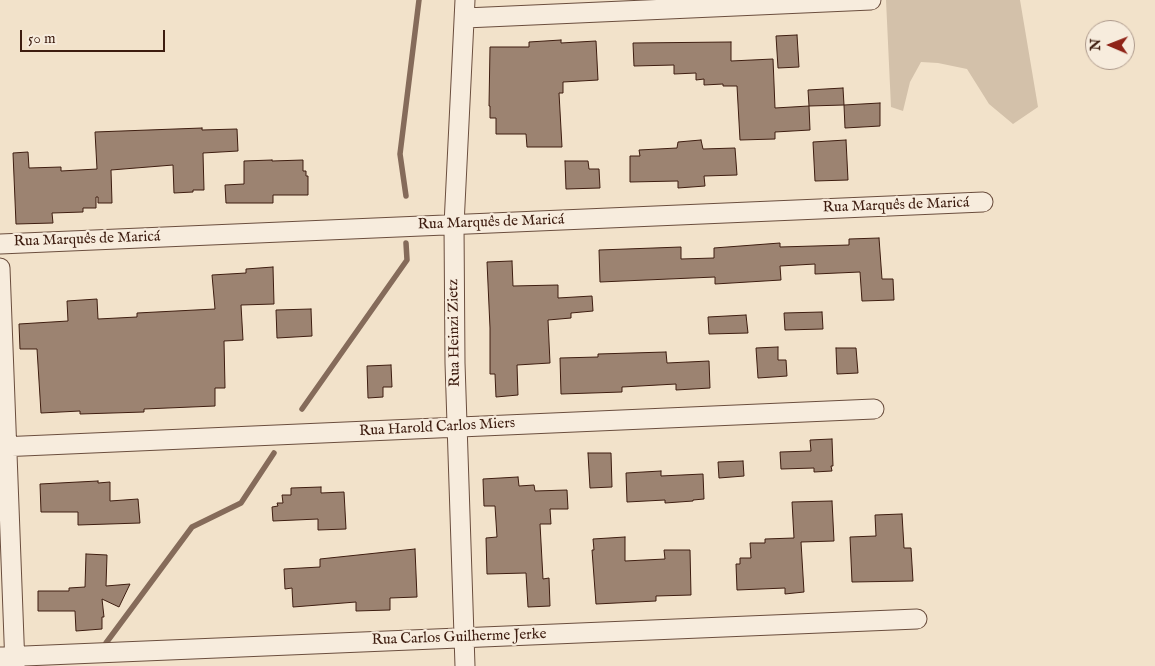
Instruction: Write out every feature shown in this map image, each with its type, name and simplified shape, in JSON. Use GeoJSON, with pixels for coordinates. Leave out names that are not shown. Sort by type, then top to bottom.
{"type":"FeatureCollection","features":[{"type":"Feature","properties":{"kind":"street"},"geometry":{"type":"LineString","coordinates":[[465,9],[871,0]]}},
{"type":"Feature","properties":{"kind":"street","name":"Rua Heinzi Zietz"},"geometry":{"type":"LineString","coordinates":[[465,9],[454,225],[456,427],[466,666]]}},
{"type":"Feature","properties":{"kind":"street","name":"Rua Marquês de Maricá"},"geometry":{"type":"LineString","coordinates":[[0,244],[983,202]]}},
{"type":"Feature","properties":{"kind":"street"},"geometry":{"type":"LineString","coordinates":[[0,268],[3,447],[10,660]]}},
{"type":"Feature","properties":{"kind":"street","name":"Rua Harold Carlos Miers"},"geometry":{"type":"LineString","coordinates":[[3,447],[874,409]]}},
{"type":"Feature","properties":{"kind":"street","name":"Rua Carlos Guilherme Jerke"},"geometry":{"type":"LineString","coordinates":[[10,660],[917,619]]}},
{"type":"Feature","properties":{"kind":"shaded area"},"geometry":{"type":"Polygon","coordinates":[[[886,0],[1020,0],[1038,107],[1013,124],[989,104],[967,69],[938,63],[921,62],[910,82],[903,111],[891,107],[886,0]]]}},
{"type":"Feature","properties":{"kind":"building"},"geometry":{"type":"Polygon","coordinates":[[[797,35],[799,67],[778,68],[776,36],[797,35]]]}},
{"type":"Feature","properties":{"kind":"building"},"geometry":{"type":"Polygon","coordinates":[[[561,40],[561,43],[596,41],[598,80],[563,82],[563,93],[559,93],[562,147],[527,147],[526,134],[496,134],[496,118],[490,118],[489,106],[490,47],[529,47],[529,42],[561,40]]]}},
{"type":"Feature","properties":{"kind":"building"},"geometry":{"type":"Polygon","coordinates":[[[731,42],[731,61],[773,59],[775,108],[809,106],[810,130],[775,132],[775,139],[740,140],[737,86],[723,86],[723,84],[704,85],[704,79],[696,80],[696,73],[674,74],[674,65],[634,66],[633,43],[731,42]]]}},
{"type":"Feature","properties":{"kind":"building"},"geometry":{"type":"Polygon","coordinates":[[[843,88],[844,105],[809,106],[808,90],[843,88]]]}},
{"type":"Feature","properties":{"kind":"building"},"geometry":{"type":"Polygon","coordinates":[[[880,103],[880,126],[845,128],[844,105],[880,103]]]}},
{"type":"Feature","properties":{"kind":"building"},"geometry":{"type":"Polygon","coordinates":[[[202,128],[202,130],[237,129],[238,151],[203,153],[204,190],[174,193],[173,165],[111,170],[112,203],[98,203],[98,197],[96,197],[96,208],[83,208],[83,212],[52,213],[53,223],[16,224],[13,153],[28,152],[29,168],[61,167],[61,171],[97,169],[95,132],[202,128]]]}},
{"type":"Feature","properties":{"kind":"building"},"geometry":{"type":"Polygon","coordinates":[[[701,140],[703,149],[735,148],[737,175],[704,176],[705,186],[678,188],[678,181],[630,182],[630,156],[640,156],[639,150],[677,148],[678,142],[701,140]]]}},
{"type":"Feature","properties":{"kind":"building"},"geometry":{"type":"Polygon","coordinates":[[[846,140],[848,180],[815,181],[813,142],[846,140]]]}},
{"type":"Feature","properties":{"kind":"building"},"geometry":{"type":"Polygon","coordinates":[[[303,160],[303,171],[306,171],[306,176],[308,176],[308,195],[273,195],[273,203],[226,203],[225,185],[244,184],[244,161],[303,160]]]}},
{"type":"Feature","properties":{"kind":"building"},"geometry":{"type":"Polygon","coordinates":[[[565,161],[588,161],[589,169],[599,169],[600,188],[566,189],[565,161]]]}},
{"type":"Feature","properties":{"kind":"building"},"geometry":{"type":"Polygon","coordinates":[[[879,238],[882,279],[893,279],[894,300],[862,301],[860,272],[815,274],[815,264],[780,266],[781,280],[715,284],[715,277],[600,282],[599,250],[681,247],[681,259],[714,258],[714,248],[780,243],[780,247],[849,245],[849,239],[879,238]]]}},
{"type":"Feature","properties":{"kind":"building"},"geometry":{"type":"Polygon","coordinates":[[[512,261],[513,286],[558,285],[558,298],[592,296],[593,311],[571,313],[571,318],[548,320],[550,363],[517,365],[518,395],[496,397],[495,374],[490,374],[487,262],[512,261]]]}},
{"type":"Feature","properties":{"kind":"building"},"geometry":{"type":"Polygon","coordinates":[[[273,267],[274,304],[241,305],[243,340],[224,341],[225,388],[215,388],[215,406],[144,409],[144,412],[80,414],[80,411],[41,413],[37,349],[20,349],[19,324],[68,321],[67,301],[97,299],[98,319],[137,317],[137,313],[215,309],[212,275],[246,273],[246,269],[273,267]]]}},
{"type":"Feature","properties":{"kind":"building"},"geometry":{"type":"Polygon","coordinates":[[[311,309],[312,336],[277,338],[276,310],[311,309]]]}},
{"type":"Feature","properties":{"kind":"building"},"geometry":{"type":"Polygon","coordinates":[[[822,312],[823,329],[785,330],[784,313],[822,312]]]}},
{"type":"Feature","properties":{"kind":"building"},"geometry":{"type":"Polygon","coordinates":[[[746,315],[748,333],[709,334],[708,317],[746,315]]]}},
{"type":"Feature","properties":{"kind":"building"},"geometry":{"type":"Polygon","coordinates":[[[778,347],[778,360],[786,360],[787,376],[758,378],[756,348],[778,347]]]}},
{"type":"Feature","properties":{"kind":"building"},"geometry":{"type":"Polygon","coordinates":[[[836,348],[856,348],[858,373],[837,374],[836,348]]]}},
{"type":"Feature","properties":{"kind":"building"},"geometry":{"type":"Polygon","coordinates":[[[666,352],[667,363],[709,361],[710,388],[676,390],[676,384],[622,387],[622,392],[561,394],[560,358],[598,357],[598,354],[666,352]]]}},
{"type":"Feature","properties":{"kind":"building"},"geometry":{"type":"Polygon","coordinates":[[[391,365],[392,387],[383,387],[383,397],[368,398],[367,366],[391,365]]]}},
{"type":"Feature","properties":{"kind":"building"},"geometry":{"type":"Polygon","coordinates":[[[832,439],[832,471],[814,472],[814,468],[781,469],[780,452],[811,451],[810,440],[832,439]]]}},
{"type":"Feature","properties":{"kind":"building"},"geometry":{"type":"Polygon","coordinates":[[[588,453],[611,453],[612,487],[590,488],[588,453]]]}},
{"type":"Feature","properties":{"kind":"building"},"geometry":{"type":"Polygon","coordinates":[[[743,461],[744,476],[719,478],[718,462],[743,461]]]}},
{"type":"Feature","properties":{"kind":"building"},"geometry":{"type":"Polygon","coordinates":[[[661,471],[661,476],[703,474],[704,499],[665,503],[665,500],[627,502],[626,473],[661,471]]]}},
{"type":"Feature","properties":{"kind":"building"},"geometry":{"type":"Polygon","coordinates":[[[518,477],[519,486],[534,485],[535,491],[567,490],[568,509],[550,509],[551,524],[540,524],[543,579],[549,578],[550,606],[528,607],[526,573],[487,574],[486,538],[497,537],[495,506],[484,506],[483,479],[518,477]]]}},
{"type":"Feature","properties":{"kind":"building"},"geometry":{"type":"Polygon","coordinates":[[[98,481],[98,483],[110,482],[110,501],[138,499],[140,523],[78,525],[78,512],[41,512],[40,484],[98,481]]]}},
{"type":"Feature","properties":{"kind":"building"},"geometry":{"type":"Polygon","coordinates":[[[321,487],[321,493],[344,492],[346,529],[318,530],[318,519],[273,521],[272,507],[278,506],[277,503],[283,503],[282,495],[291,495],[291,488],[321,487]]]}},
{"type":"Feature","properties":{"kind":"building"},"geometry":{"type":"Polygon","coordinates":[[[832,501],[834,541],[801,542],[804,592],[785,594],[785,588],[737,590],[736,564],[740,564],[740,558],[751,558],[750,543],[765,543],[765,539],[794,538],[792,502],[832,501]]]}},
{"type":"Feature","properties":{"kind":"building"},"geometry":{"type":"Polygon","coordinates":[[[902,514],[904,548],[911,548],[913,581],[852,582],[850,537],[876,536],[875,515],[902,514]]]}},
{"type":"Feature","properties":{"kind":"building"},"geometry":{"type":"Polygon","coordinates":[[[625,537],[625,561],[665,559],[664,550],[690,550],[691,595],[656,596],[656,601],[596,604],[592,550],[594,550],[593,539],[625,537]]]}},
{"type":"Feature","properties":{"kind":"building"},"geometry":{"type":"Polygon","coordinates":[[[415,549],[417,597],[390,598],[390,610],[356,611],[356,602],[293,607],[292,588],[285,589],[284,569],[320,567],[320,559],[415,549]]]}},
{"type":"Feature","properties":{"kind":"building"},"geometry":{"type":"Polygon","coordinates":[[[86,554],[107,555],[106,586],[130,584],[119,607],[102,599],[104,617],[102,617],[102,629],[76,631],[75,611],[38,611],[38,591],[69,591],[69,588],[85,587],[86,554]]]}},
{"type":"Feature","properties":{"kind":"waterway"},"geometry":{"type":"LineString","coordinates":[[406,196],[400,154],[419,0]]}},
{"type":"Feature","properties":{"kind":"waterway"},"geometry":{"type":"LineString","coordinates":[[302,409],[407,260],[406,243]]}},
{"type":"Feature","properties":{"kind":"waterway"},"geometry":{"type":"LineString","coordinates":[[106,643],[192,527],[241,503],[274,453]]}}]}
